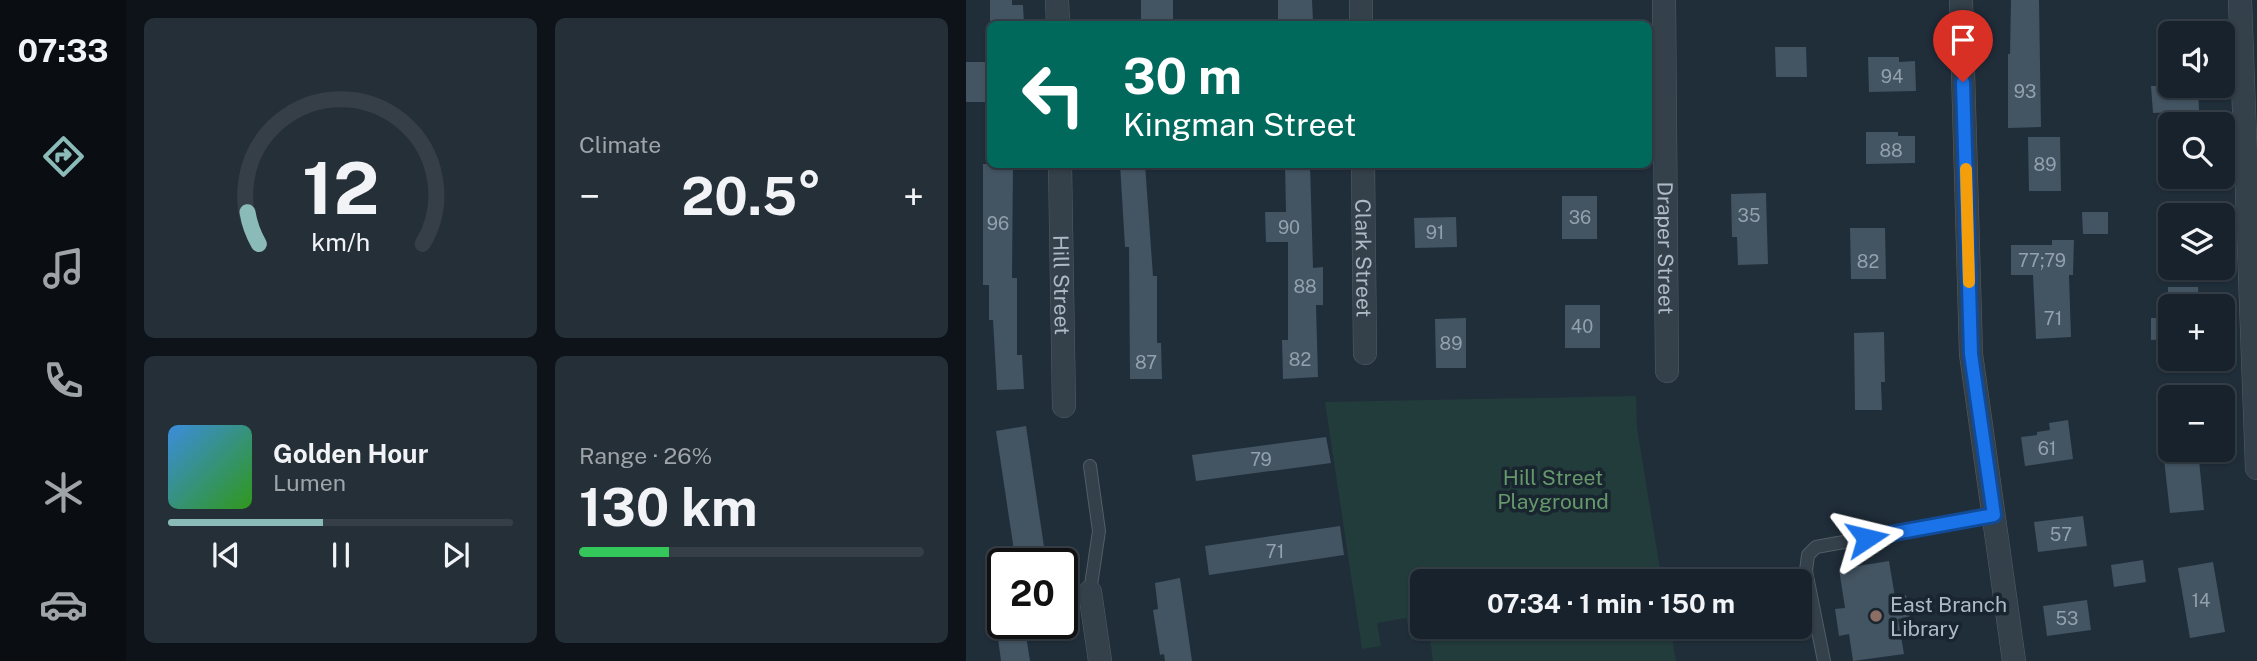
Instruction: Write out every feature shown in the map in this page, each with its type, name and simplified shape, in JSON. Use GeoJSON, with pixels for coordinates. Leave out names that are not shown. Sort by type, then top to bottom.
{"type":"FeatureCollection","features":[{"type":"Feature","properties":{"kind":"street"},"geometry":{"type":"LineString","coordinates":[[1057,0],[1058,21]]}},
{"type":"Feature","properties":{"kind":"street"},"geometry":{"type":"LineString","coordinates":[[1361,0],[1361,21]]}},
{"type":"Feature","properties":{"kind":"street","name":"Draper Street"},"geometry":{"type":"LineString","coordinates":[[1664,0],[1667,371]]}},
{"type":"Feature","properties":{"kind":"street"},"geometry":{"type":"LineString","coordinates":[[1961,0],[1971,354],[2014,661]]}},
{"type":"Feature","properties":{"kind":"street"},"geometry":{"type":"LineString","coordinates":[[2240,0],[2257,468]]}},
{"type":"Feature","properties":{"kind":"street","name":"Hill Street"},"geometry":{"type":"LineString","coordinates":[[1060,168],[1065,406]]}},
{"type":"Feature","properties":{"kind":"street","name":"Clark Street"},"geometry":{"type":"LineString","coordinates":[[1363,168],[1365,353]]}},
{"type":"Feature","properties":{"kind":"street"},"geometry":{"type":"LineString","coordinates":[[1090,593],[1100,661]]}},
{"type":"Feature","properties":{"kind":"lane"},"geometry":{"type":"LineString","coordinates":[[1090,466],[1099,531],[1090,593]]}},
{"type":"Feature","properties":{"kind":"lane"},"geometry":{"type":"LineString","coordinates":[[1824,661],[1806,570],[1808,555],[1816,547],[1994,515]]}},
{"type":"Feature","properties":{"kind":"green space","name":"Hill Street Playground"},"geometry":{"type":"Polygon","coordinates":[[[1636,396],[1637,428],[1660,569],[1410,569],[1410,636],[1406,618],[1377,623],[1381,646],[1362,649],[1325,402],[1636,396]]]}},
{"type":"Feature","properties":{"kind":"green space","name":"Hill Street Playground"},"geometry":{"type":"Polygon","coordinates":[[[1430,639],[1672,639],[1676,661],[1433,661],[1430,639]]]}},
{"type":"Feature","properties":{"kind":"building"},"geometry":{"type":"Polygon","coordinates":[[[990,0],[1012,0],[1012,5],[1023,5],[1024,21],[990,21],[990,0]]]}},
{"type":"Feature","properties":{"kind":"building"},"geometry":{"type":"Polygon","coordinates":[[[1141,0],[1173,0],[1173,21],[1141,21],[1141,0]]]}},
{"type":"Feature","properties":{"kind":"building"},"geometry":{"type":"Polygon","coordinates":[[[1278,0],[1312,0],[1313,21],[1278,21],[1278,0]]]}},
{"type":"Feature","properties":{"kind":"building"},"geometry":{"type":"Polygon","coordinates":[[[2011,0],[2039,0],[2041,127],[2008,128],[2011,0]]]}},
{"type":"Feature","properties":{"kind":"building"},"geometry":{"type":"Polygon","coordinates":[[[1775,47],[1806,47],[1807,77],[1776,77],[1775,47]]]}},
{"type":"Feature","properties":{"kind":"building"},"geometry":{"type":"Polygon","coordinates":[[[1868,57],[1899,57],[1899,62],[1915,61],[1916,91],[1869,92],[1868,57]]]}},
{"type":"Feature","properties":{"kind":"building"},"geometry":{"type":"Polygon","coordinates":[[[966,62],[987,62],[987,102],[966,102],[966,62]]]}},
{"type":"Feature","properties":{"kind":"building"},"geometry":{"type":"Polygon","coordinates":[[[2151,86],[2158,86],[2158,98],[2198,98],[2199,111],[2153,113],[2151,86]]]}},
{"type":"Feature","properties":{"kind":"building"},"geometry":{"type":"Polygon","coordinates":[[[1866,132],[1898,132],[1898,136],[1915,136],[1915,163],[1866,164],[1866,132]]]}},
{"type":"Feature","properties":{"kind":"building"},"geometry":{"type":"Polygon","coordinates":[[[2028,137],[2060,137],[2061,191],[2029,191],[2028,137]]]}},
{"type":"Feature","properties":{"kind":"building"},"geometry":{"type":"Polygon","coordinates":[[[983,164],[987,164],[987,168],[1013,168],[1012,278],[1017,278],[1017,355],[1022,355],[1024,389],[997,390],[993,320],[989,320],[989,285],[983,285],[983,164]]]}},
{"type":"Feature","properties":{"kind":"building"},"geometry":{"type":"Polygon","coordinates":[[[1120,168],[1145,168],[1153,276],[1157,276],[1157,343],[1161,343],[1162,379],[1130,379],[1129,247],[1125,247],[1120,168]]]}},
{"type":"Feature","properties":{"kind":"building"},"geometry":{"type":"Polygon","coordinates":[[[1285,168],[1310,168],[1313,268],[1323,267],[1323,305],[1316,305],[1318,377],[1283,379],[1282,340],[1288,340],[1288,242],[1266,242],[1265,212],[1286,212],[1285,168]]]}},
{"type":"Feature","properties":{"kind":"building"},"geometry":{"type":"Polygon","coordinates":[[[1766,193],[1768,264],[1738,265],[1737,237],[1732,237],[1731,194],[1766,193]]]}},
{"type":"Feature","properties":{"kind":"building"},"geometry":{"type":"Polygon","coordinates":[[[1562,196],[1597,196],[1597,239],[1562,239],[1562,196]]]}},
{"type":"Feature","properties":{"kind":"building"},"geometry":{"type":"Polygon","coordinates":[[[2082,212],[2108,212],[2108,234],[2083,234],[2082,212]]]}},
{"type":"Feature","properties":{"kind":"building"},"geometry":{"type":"Polygon","coordinates":[[[1456,217],[1457,247],[1415,248],[1414,218],[1456,217]]]}},
{"type":"Feature","properties":{"kind":"building"},"geometry":{"type":"Polygon","coordinates":[[[1850,228],[1885,228],[1886,279],[1851,279],[1850,228]]]}},
{"type":"Feature","properties":{"kind":"building"},"geometry":{"type":"Polygon","coordinates":[[[2052,240],[2074,240],[2073,275],[2069,275],[2071,337],[2036,339],[2033,275],[2011,275],[2011,245],[2052,245],[2052,240]]]}},
{"type":"Feature","properties":{"kind":"building"},"geometry":{"type":"Polygon","coordinates":[[[2168,287],[2198,287],[2198,294],[2168,294],[2168,287]]]}},
{"type":"Feature","properties":{"kind":"building"},"geometry":{"type":"Polygon","coordinates":[[[1565,305],[1600,305],[1600,348],[1565,348],[1565,305]]]}},
{"type":"Feature","properties":{"kind":"building"},"geometry":{"type":"Polygon","coordinates":[[[1466,318],[1466,368],[1436,368],[1435,319],[1466,318]]]}},
{"type":"Feature","properties":{"kind":"building"},"geometry":{"type":"Polygon","coordinates":[[[2151,318],[2158,318],[2158,340],[2151,340],[2151,318]]]}},
{"type":"Feature","properties":{"kind":"building"},"geometry":{"type":"Polygon","coordinates":[[[1884,332],[1885,382],[1881,382],[1882,410],[1855,410],[1854,333],[1884,332]]]}},
{"type":"Feature","properties":{"kind":"building"},"geometry":{"type":"Polygon","coordinates":[[[2068,420],[2073,459],[2025,466],[2021,437],[2050,430],[2049,423],[2068,420]]]}},
{"type":"Feature","properties":{"kind":"building"},"geometry":{"type":"Polygon","coordinates":[[[1026,426],[1044,548],[1014,548],[996,431],[1026,426]]]}},
{"type":"Feature","properties":{"kind":"building"},"geometry":{"type":"Polygon","coordinates":[[[1326,437],[1331,463],[1196,481],[1192,455],[1326,437]]]}},
{"type":"Feature","properties":{"kind":"building"},"geometry":{"type":"Polygon","coordinates":[[[2164,462],[2199,462],[2204,510],[2170,513],[2164,462]]]}},
{"type":"Feature","properties":{"kind":"building"},"geometry":{"type":"Polygon","coordinates":[[[2083,516],[2087,546],[2038,552],[2034,522],[2083,516]]]}},
{"type":"Feature","properties":{"kind":"building"},"geometry":{"type":"Polygon","coordinates":[[[1340,526],[1344,555],[1209,575],[1205,546],[1340,526]]]}},
{"type":"Feature","properties":{"kind":"building"},"geometry":{"type":"Polygon","coordinates":[[[2143,560],[2146,582],[2114,587],[2111,565],[2143,560]]]}},
{"type":"Feature","properties":{"kind":"building"},"geometry":{"type":"Polygon","coordinates":[[[1889,561],[1895,597],[1906,595],[1910,617],[1898,619],[1904,654],[1853,661],[1849,634],[1839,636],[1835,609],[1845,608],[1839,569],[1889,561]]]}},
{"type":"Feature","properties":{"kind":"building"},"geometry":{"type":"Polygon","coordinates":[[[2213,562],[2225,632],[2190,638],[2178,568],[2213,562]]]}},
{"type":"Feature","properties":{"kind":"building"},"geometry":{"type":"Polygon","coordinates":[[[1180,578],[1192,661],[1165,661],[1164,654],[1160,655],[1153,610],[1158,609],[1155,583],[1180,578]]]}},
{"type":"Feature","properties":{"kind":"building"},"geometry":{"type":"Polygon","coordinates":[[[2087,600],[2091,630],[2047,636],[2043,606],[2087,600]]]}},
{"type":"Feature","properties":{"kind":"building"},"geometry":{"type":"Polygon","coordinates":[[[998,639],[1027,639],[1030,661],[1001,661],[998,639]]]}},
{"type":"Feature","properties":{"kind":"slow traffic"},"geometry":{"type":"LineString","coordinates":[[1966,169],[1969,282]]}},
{"type":"Feature","properties":{"kind":"place","name":"East Branch Library"},"geometry":{"type":"Point","coordinates":[1876,616]}},
{"type":"Feature","properties":{"kind":"route"},"geometry":{"type":"LineString","coordinates":[[1867,538],[1994,515],[1971,354],[1963,82]]}}]}
